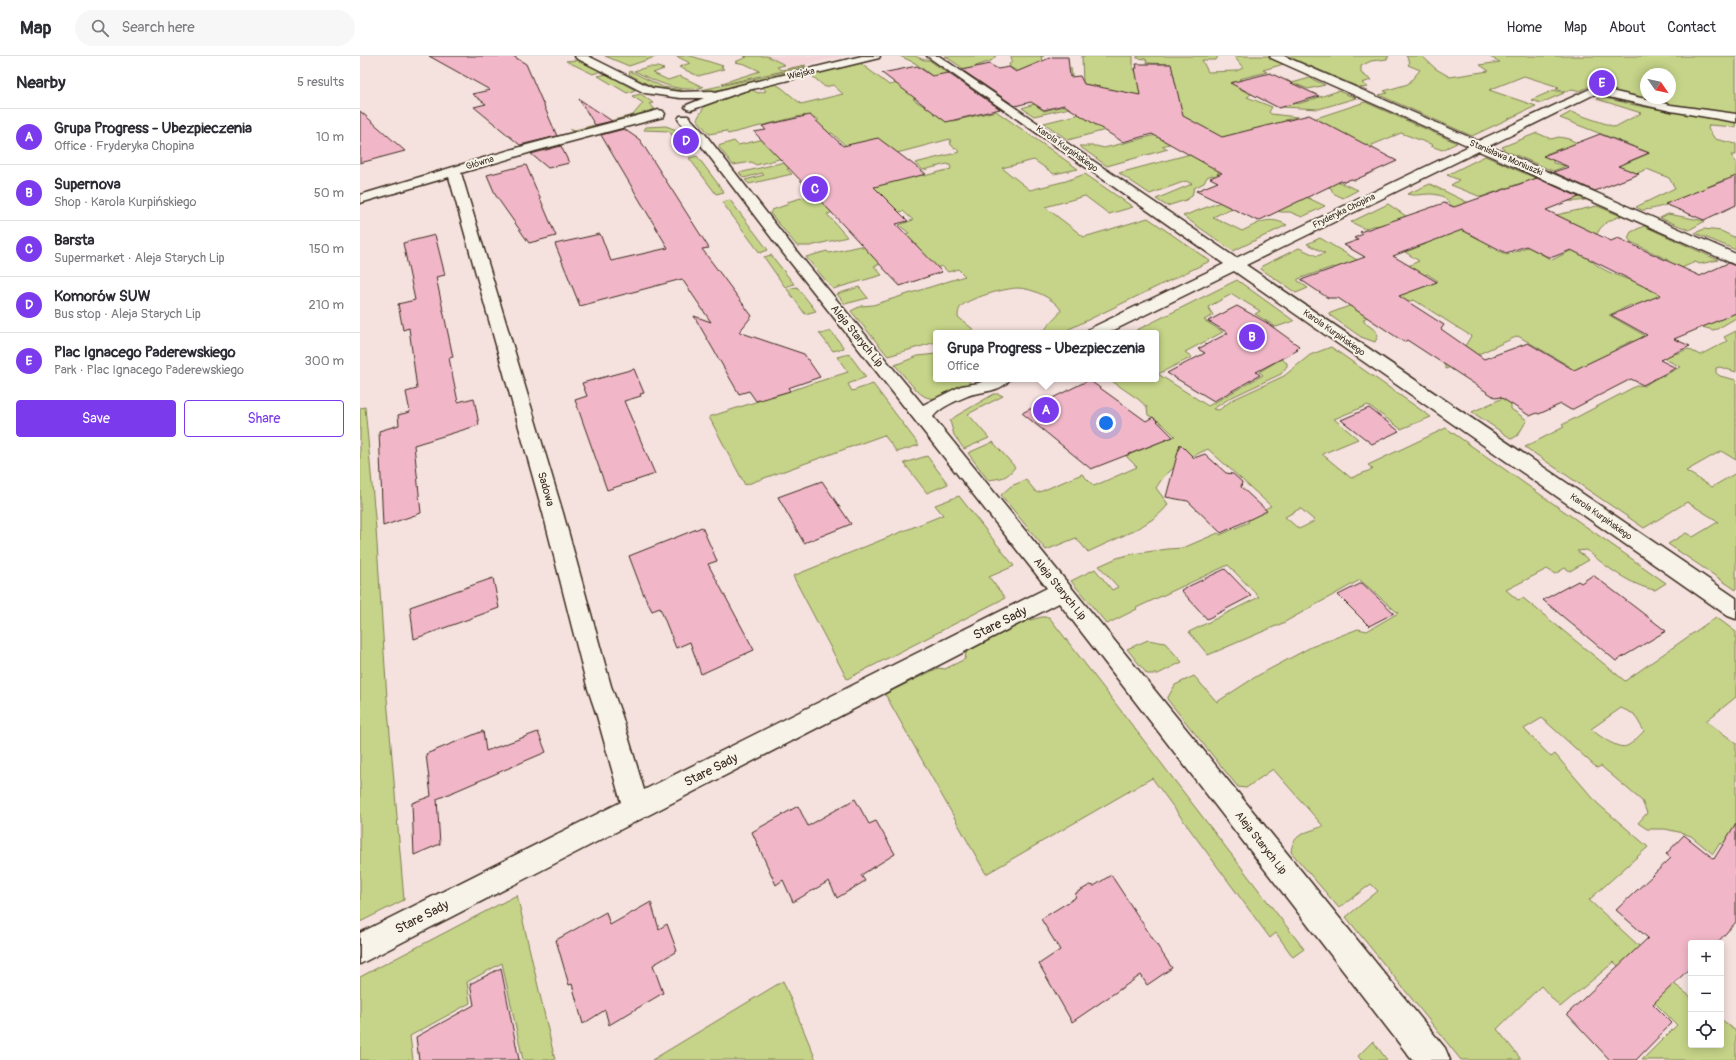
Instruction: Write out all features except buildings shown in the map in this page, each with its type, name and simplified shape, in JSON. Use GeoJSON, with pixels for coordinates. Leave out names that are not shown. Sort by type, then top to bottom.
{"type":"FeatureCollection","features":[{"type":"Feature","properties":{"kind":"street"},"geometry":{"type":"LineString","coordinates":[[580,56],[654,92],[674,113]]}},
{"type":"Feature","properties":{"kind":"street","name":"Wiejska"},"geometry":{"type":"LineString","coordinates":[[674,113],[727,92],[875,56]]}},
{"type":"Feature","properties":{"kind":"street","name":"Karola Kurpińskiego"},"geometry":{"type":"LineString","coordinates":[[932,56],[1736,610]]}},
{"type":"Feature","properties":{"kind":"street","name":"Stanisława Moniuszki"},"geometry":{"type":"LineString","coordinates":[[1275,56],[1736,260]]}},
{"type":"Feature","properties":{"kind":"street","name":"Fryderyka Chopina"},"geometry":{"type":"LineString","coordinates":[[1101,330],[1594,90],[1671,108],[1736,118]]}},
{"type":"Feature","properties":{"kind":"street"},"geometry":{"type":"LineString","coordinates":[[654,92],[649,96],[674,113]]}},
{"type":"Feature","properties":{"kind":"street","name":"Wiejska"},"geometry":{"type":"LineString","coordinates":[[654,92],[686,95],[727,92]]}},
{"type":"Feature","properties":{"kind":"street","name":"Główna"},"geometry":{"type":"LineString","coordinates":[[360,199],[541,145],[601,130],[626,128],[674,113]]}},
{"type":"Feature","properties":{"kind":"street","name":"Aleja Starych Lip"},"geometry":{"type":"LineString","coordinates":[[674,113],[702,137],[775,234],[1062,591],[1433,1060]]}},
{"type":"Feature","properties":{"kind":"street","name":"Sadowa"},"geometry":{"type":"LineString","coordinates":[[454,171],[553,513],[599,686],[606,702],[626,775],[637,808]]}},
{"type":"Feature","properties":{"kind":"street"},"geometry":{"type":"LineString","coordinates":[[922,418],[952,412],[972,403],[981,394],[982,388],[995,382]]}},
{"type":"Feature","properties":{"kind":"street","name":"Stare Sady"},"geometry":{"type":"LineString","coordinates":[[360,949],[1062,591]]}},
{"type":"Feature","properties":{"kind":"shaded area"},"geometry":{"type":"Polygon","coordinates":[[[767,56],[844,56],[791,68],[767,56]]]}},
{"type":"Feature","properties":{"kind":"green space"},"geometry":{"type":"Polygon","coordinates":[[[605,56],[658,56],[629,66],[605,56]]]}},
{"type":"Feature","properties":{"kind":"green space"},"geometry":{"type":"Polygon","coordinates":[[[676,56],[691,56],[723,66],[721,67],[724,69],[698,76],[679,67],[690,63],[676,56]]]}},
{"type":"Feature","properties":{"kind":"green space"},"geometry":{"type":"Polygon","coordinates":[[[744,56],[767,56],[785,65],[777,67],[781,70],[806,66],[724,84],[722,83],[760,71],[745,64],[735,62],[747,57],[744,56]]]}},
{"type":"Feature","properties":{"kind":"green space"},"geometry":{"type":"Polygon","coordinates":[[[900,56],[915,56],[924,60],[929,60],[952,76],[919,97],[913,99],[922,105],[958,97],[942,119],[953,121],[996,111],[1078,169],[1054,174],[1034,160],[1002,168],[1030,190],[1066,181],[1085,174],[1133,207],[1109,214],[1085,196],[1045,207],[1084,237],[1148,218],[1210,261],[1067,330],[1045,330],[1061,310],[1042,294],[1023,288],[990,293],[969,301],[962,305],[959,310],[958,317],[974,330],[933,330],[933,343],[888,356],[851,311],[861,306],[873,305],[965,276],[958,269],[948,272],[942,266],[936,268],[913,255],[874,266],[882,275],[833,289],[806,257],[827,251],[829,253],[860,246],[862,247],[909,233],[899,225],[913,220],[903,211],[882,217],[867,203],[827,214],[847,237],[810,246],[797,246],[770,213],[772,210],[789,204],[787,202],[812,195],[817,200],[847,193],[817,162],[787,169],[792,174],[749,184],[745,180],[764,175],[762,173],[744,178],[739,173],[847,147],[832,133],[772,147],[783,158],[756,165],[752,162],[733,165],[718,146],[734,141],[738,145],[769,138],[813,123],[818,121],[818,119],[808,118],[805,115],[728,134],[726,131],[709,134],[697,119],[706,104],[751,89],[758,93],[766,91],[762,86],[774,83],[801,104],[843,94],[833,85],[825,87],[811,75],[860,63],[889,85],[932,76],[915,63],[900,56]],[[950,139],[897,153],[924,176],[951,169],[950,165],[947,164],[923,170],[915,163],[960,152],[951,145],[950,139]]]}},
{"type":"Feature","properties":{"kind":"green space"},"geometry":{"type":"Polygon","coordinates":[[[945,56],[996,56],[991,61],[976,66],[983,82],[945,56]]]}},
{"type":"Feature","properties":{"kind":"green space"},"geometry":{"type":"Polygon","coordinates":[[[1011,56],[1041,56],[1043,67],[1071,68],[1072,76],[1048,77],[1083,84],[1082,56],[1133,56],[1133,70],[1172,73],[1170,64],[1147,63],[1146,59],[1137,58],[1137,56],[1218,56],[1216,60],[1202,60],[1208,72],[1236,71],[1243,68],[1234,56],[1268,56],[1284,64],[1263,70],[1267,72],[1239,79],[1243,81],[1239,88],[1246,92],[1287,80],[1292,83],[1310,78],[1325,85],[1308,89],[1298,85],[1251,94],[1247,97],[1272,107],[1269,112],[1271,114],[1297,117],[1285,120],[1295,125],[1365,102],[1457,143],[1442,150],[1401,133],[1372,145],[1373,149],[1300,166],[1358,190],[1343,198],[1333,193],[1331,188],[1252,159],[1217,173],[1260,193],[1302,195],[1325,206],[1302,217],[1290,212],[1281,212],[1243,203],[1213,217],[1242,231],[1269,220],[1287,225],[1233,251],[1183,216],[1248,192],[1212,175],[1207,177],[1204,183],[1194,188],[1192,196],[1186,200],[1167,206],[1156,199],[1192,184],[1186,181],[1150,194],[1119,173],[1198,152],[1180,141],[1162,146],[1168,149],[1107,166],[1079,146],[1096,146],[1104,148],[1156,135],[1136,122],[1068,140],[1044,123],[1133,101],[1092,103],[1034,116],[1022,108],[1034,104],[1044,111],[1072,104],[1010,67],[1009,64],[1012,62],[1011,56]]]}},
{"type":"Feature","properties":{"kind":"green space"},"geometry":{"type":"Polygon","coordinates":[[[1287,56],[1389,56],[1387,59],[1371,61],[1361,66],[1361,73],[1371,80],[1362,83],[1368,87],[1361,88],[1287,56]]]}},
{"type":"Feature","properties":{"kind":"green space"},"geometry":{"type":"Polygon","coordinates":[[[1406,56],[1422,56],[1436,69],[1450,77],[1489,71],[1480,65],[1500,62],[1488,56],[1736,56],[1736,114],[1662,104],[1676,104],[1676,68],[1640,68],[1640,98],[1590,86],[1580,91],[1572,89],[1565,92],[1556,89],[1559,87],[1524,76],[1489,90],[1536,106],[1472,136],[1379,95],[1388,93],[1384,91],[1408,84],[1420,70],[1408,65],[1410,62],[1406,56]]]}},
{"type":"Feature","properties":{"kind":"green space"},"geometry":{"type":"Polygon","coordinates":[[[577,60],[601,71],[593,74],[566,61],[577,60]]]}},
{"type":"Feature","properties":{"kind":"green space"},"geometry":{"type":"Polygon","coordinates":[[[648,67],[664,69],[653,73],[668,80],[680,76],[703,87],[694,89],[676,88],[634,71],[648,67]]]}},
{"type":"Feature","properties":{"kind":"green space"},"geometry":{"type":"Polygon","coordinates":[[[808,67],[808,69],[731,88],[694,93],[701,90],[808,67]]]}},
{"type":"Feature","properties":{"kind":"green space"},"geometry":{"type":"Polygon","coordinates":[[[630,71],[663,87],[682,90],[684,93],[668,91],[649,85],[629,74],[630,71]]]}},
{"type":"Feature","properties":{"kind":"green space"},"geometry":{"type":"Polygon","coordinates":[[[607,74],[635,90],[627,93],[598,76],[607,74]]]}},
{"type":"Feature","properties":{"kind":"green space"},"geometry":{"type":"Polygon","coordinates":[[[1554,90],[1564,93],[1541,103],[1531,100],[1554,90]]]}},
{"type":"Feature","properties":{"kind":"green space"},"geometry":{"type":"Polygon","coordinates":[[[1338,91],[1356,98],[1319,109],[1282,107],[1282,98],[1298,104],[1338,91]]]}},
{"type":"Feature","properties":{"kind":"green space"},"geometry":{"type":"Polygon","coordinates":[[[641,94],[653,103],[649,104],[655,109],[627,118],[628,120],[575,133],[570,130],[633,115],[643,103],[632,96],[641,94]]]}},
{"type":"Feature","properties":{"kind":"green space"},"geometry":{"type":"Polygon","coordinates":[[[1601,97],[1639,106],[1734,121],[1736,127],[1709,125],[1708,129],[1715,139],[1736,144],[1736,155],[1731,155],[1736,162],[1736,184],[1724,180],[1664,206],[1642,210],[1636,207],[1675,188],[1669,178],[1647,169],[1610,185],[1613,168],[1562,148],[1546,154],[1553,160],[1553,163],[1566,166],[1553,171],[1504,150],[1502,147],[1537,133],[1551,139],[1559,137],[1569,139],[1624,164],[1650,153],[1560,118],[1571,112],[1615,127],[1641,113],[1597,99],[1601,97]]]}},
{"type":"Feature","properties":{"kind":"green space"},"geometry":{"type":"Polygon","coordinates":[[[666,126],[679,131],[685,138],[682,139],[685,143],[688,142],[694,151],[685,153],[669,131],[644,130],[646,127],[666,126]]]}},
{"type":"Feature","properties":{"kind":"green space"},"geometry":{"type":"Polygon","coordinates":[[[697,156],[724,192],[716,194],[689,158],[697,156]]]}},
{"type":"Feature","properties":{"kind":"green space"},"geometry":{"type":"Polygon","coordinates":[[[1485,156],[1585,200],[1568,201],[1553,198],[1524,184],[1524,182],[1481,197],[1451,185],[1459,180],[1447,175],[1485,156]]]}},
{"type":"Feature","properties":{"kind":"green space"},"geometry":{"type":"Polygon","coordinates":[[[1430,184],[1477,207],[1542,216],[1556,215],[1597,206],[1621,216],[1607,222],[1602,226],[1593,242],[1589,257],[1602,268],[1629,280],[1657,267],[1668,260],[1631,242],[1628,238],[1631,232],[1644,226],[1718,260],[1700,264],[1695,262],[1677,270],[1736,303],[1736,318],[1717,329],[1713,330],[1640,310],[1631,305],[1609,315],[1644,335],[1642,337],[1675,354],[1688,349],[1700,355],[1727,341],[1724,337],[1736,331],[1736,372],[1720,367],[1716,368],[1716,373],[1720,376],[1736,380],[1736,460],[1721,451],[1686,471],[1712,487],[1736,473],[1736,590],[1668,544],[1686,533],[1693,537],[1718,522],[1716,520],[1687,502],[1644,528],[1525,447],[1564,427],[1562,425],[1638,385],[1644,386],[1653,380],[1628,366],[1548,377],[1569,366],[1518,336],[1446,369],[1444,364],[1462,351],[1471,336],[1414,300],[1382,309],[1364,319],[1364,322],[1376,331],[1378,336],[1375,342],[1361,337],[1328,314],[1386,292],[1364,286],[1333,267],[1298,279],[1298,281],[1308,288],[1296,293],[1261,269],[1262,266],[1299,248],[1317,256],[1325,253],[1307,244],[1320,238],[1357,260],[1408,266],[1419,261],[1405,252],[1426,244],[1404,232],[1388,226],[1372,226],[1365,229],[1351,222],[1388,204],[1415,222],[1475,217],[1452,206],[1441,196],[1434,194],[1407,194],[1430,184]],[[1519,233],[1489,246],[1507,255],[1537,243],[1519,233]],[[1529,247],[1552,260],[1574,249],[1529,247]],[[1427,274],[1412,281],[1423,287],[1438,281],[1427,274]],[[1632,341],[1615,349],[1663,376],[1680,367],[1632,341]]]}},
{"type":"Feature","properties":{"kind":"green space"},"geometry":{"type":"Polygon","coordinates":[[[730,200],[768,250],[760,253],[722,202],[730,200]]]}},
{"type":"Feature","properties":{"kind":"green space"},"geometry":{"type":"Polygon","coordinates":[[[1668,214],[1705,221],[1689,230],[1660,218],[1668,214]]]}},
{"type":"Feature","properties":{"kind":"green space"},"geometry":{"type":"Polygon","coordinates":[[[1704,229],[1721,231],[1736,238],[1736,250],[1695,233],[1704,229]]]}},
{"type":"Feature","properties":{"kind":"green space"},"geometry":{"type":"Polygon","coordinates":[[[771,255],[794,284],[785,287],[764,257],[771,255]]]}},
{"type":"Feature","properties":{"kind":"green space"},"geometry":{"type":"Polygon","coordinates":[[[1237,280],[1294,321],[1276,327],[1255,314],[1260,311],[1232,294],[1208,307],[1213,315],[1204,320],[1223,332],[1185,352],[1192,357],[1159,374],[1159,330],[1137,330],[1237,280]]]}},
{"type":"Feature","properties":{"kind":"green space"},"geometry":{"type":"Polygon","coordinates":[[[797,287],[816,311],[805,314],[787,289],[797,287]]]}},
{"type":"Feature","properties":{"kind":"green space"},"geometry":{"type":"Polygon","coordinates":[[[859,287],[868,298],[845,304],[837,294],[859,287]]]}},
{"type":"Feature","properties":{"kind":"green space"},"geometry":{"type":"Polygon","coordinates":[[[831,331],[844,348],[833,351],[819,333],[821,334],[831,331]]]}},
{"type":"Feature","properties":{"kind":"green space"},"geometry":{"type":"Polygon","coordinates":[[[1331,347],[1431,417],[1401,429],[1368,405],[1334,419],[1358,439],[1322,454],[1351,478],[1373,469],[1368,465],[1446,428],[1666,583],[1655,590],[1646,588],[1628,580],[1610,569],[1587,550],[1577,551],[1589,560],[1570,571],[1565,568],[1555,574],[1547,569],[1506,590],[1518,600],[1523,598],[1625,681],[1716,617],[1736,632],[1736,697],[1706,721],[1736,743],[1736,854],[1720,843],[1713,854],[1691,836],[1665,829],[1647,829],[1638,823],[1647,813],[1642,801],[1601,766],[1597,768],[1542,718],[1524,729],[1551,757],[1555,754],[1598,804],[1648,847],[1589,900],[1675,979],[1673,983],[1688,995],[1688,1048],[1724,1048],[1724,1021],[1736,1031],[1736,1060],[1642,1060],[1677,1025],[1614,962],[1560,1007],[1541,986],[1497,1029],[1520,1060],[1461,1060],[1346,917],[1378,891],[1371,884],[1339,908],[1291,852],[1292,845],[1298,837],[1323,826],[1273,769],[1246,788],[1238,787],[1167,699],[1175,685],[1194,676],[1217,702],[1257,676],[1311,647],[1358,629],[1367,631],[1398,613],[1360,580],[1283,623],[1208,655],[1189,632],[1259,597],[1228,565],[1136,608],[1137,609],[1107,624],[1071,581],[1095,569],[1112,590],[1118,587],[1099,566],[1117,558],[1132,554],[1183,548],[1218,533],[1220,535],[1249,522],[1246,518],[1271,506],[1208,449],[1179,464],[1161,481],[1156,488],[1168,504],[1163,511],[1144,525],[1088,552],[1076,538],[1046,550],[1001,495],[1011,486],[1026,480],[1037,493],[1082,474],[1094,486],[1137,467],[1126,456],[1175,436],[1159,421],[1148,415],[1147,407],[1113,382],[1159,382],[1159,375],[1208,406],[1263,375],[1259,372],[1281,359],[1287,363],[1287,366],[1281,374],[1230,398],[1213,409],[1219,410],[1232,400],[1284,376],[1310,355],[1331,347]],[[1301,509],[1285,517],[1299,529],[1315,521],[1301,509]],[[1621,708],[1591,729],[1608,741],[1623,747],[1631,743],[1644,731],[1634,714],[1621,708]]]}},
{"type":"Feature","properties":{"kind":"green space"},"geometry":{"type":"Polygon","coordinates":[[[849,354],[866,377],[848,384],[852,391],[873,384],[919,445],[897,452],[884,435],[745,485],[709,417],[848,372],[837,357],[849,354]]]}},
{"type":"Feature","properties":{"kind":"green space"},"geometry":{"type":"Polygon","coordinates":[[[933,354],[933,382],[970,382],[970,385],[943,396],[927,398],[914,387],[895,365],[918,356],[933,354]]]}},
{"type":"Feature","properties":{"kind":"green space"},"geometry":{"type":"Polygon","coordinates":[[[994,394],[1003,396],[968,414],[989,438],[964,449],[954,435],[950,421],[994,394]]]}},
{"type":"Feature","properties":{"kind":"green space"},"geometry":{"type":"Polygon","coordinates":[[[1505,397],[1511,403],[1511,409],[1527,420],[1518,435],[1512,439],[1472,412],[1505,397]]]}},
{"type":"Feature","properties":{"kind":"green space"},"geometry":{"type":"Polygon","coordinates":[[[365,407],[376,529],[387,698],[404,900],[360,922],[360,408],[365,407]]]}},
{"type":"Feature","properties":{"kind":"green space"},"geometry":{"type":"Polygon","coordinates":[[[993,442],[1015,467],[1009,474],[1003,477],[988,480],[968,453],[993,442]]]}},
{"type":"Feature","properties":{"kind":"green space"},"geometry":{"type":"Polygon","coordinates":[[[927,456],[948,484],[927,493],[904,463],[927,456]]]}},
{"type":"Feature","properties":{"kind":"green space"},"geometry":{"type":"Polygon","coordinates":[[[959,496],[1014,566],[989,577],[1005,598],[847,679],[793,576],[943,515],[935,505],[959,496]]]}},
{"type":"Feature","properties":{"kind":"green space"},"geometry":{"type":"Polygon","coordinates":[[[1049,617],[1304,949],[1293,957],[1276,933],[1270,938],[1152,778],[986,874],[885,694],[938,668],[945,669],[965,659],[966,652],[1026,621],[1049,617]]]}},
{"type":"Feature","properties":{"kind":"green space"},"geometry":{"type":"Polygon","coordinates":[[[1148,640],[1165,643],[1182,662],[1158,674],[1147,674],[1127,649],[1148,640]]]}},
{"type":"Feature","properties":{"kind":"green space"},"geometry":{"type":"Polygon","coordinates":[[[517,895],[555,1060],[523,1060],[502,963],[467,982],[470,1003],[410,1036],[413,1060],[360,1060],[360,977],[517,895]]]}},
{"type":"Feature","properties":{"kind":"green space"},"geometry":{"type":"Polygon","coordinates":[[[783,981],[816,1060],[652,1060],[783,981]]]}},
{"type":"Feature","properties":{"kind":"green space"},"geometry":{"type":"Polygon","coordinates":[[[1373,1041],[1387,1060],[1361,1060],[1358,1056],[1373,1041]]]}},
{"type":"Feature","properties":{"kind":"place","name":"Plac Ignacego Paderewskiego"},"geometry":{"type":"Point","coordinates":[1602,83]}},
{"type":"Feature","properties":{"kind":"place","name":"Komorów SUW"},"geometry":{"type":"Point","coordinates":[686,141]}},
{"type":"Feature","properties":{"kind":"place","name":"Barsta"},"geometry":{"type":"Point","coordinates":[815,189]}},
{"type":"Feature","properties":{"kind":"place","name":"Supernova"},"geometry":{"type":"Point","coordinates":[1252,337]}},
{"type":"Feature","properties":{"kind":"place","name":"Grupa Progress - Ubezpieczenia"},"geometry":{"type":"Point","coordinates":[1046,410]}}]}
